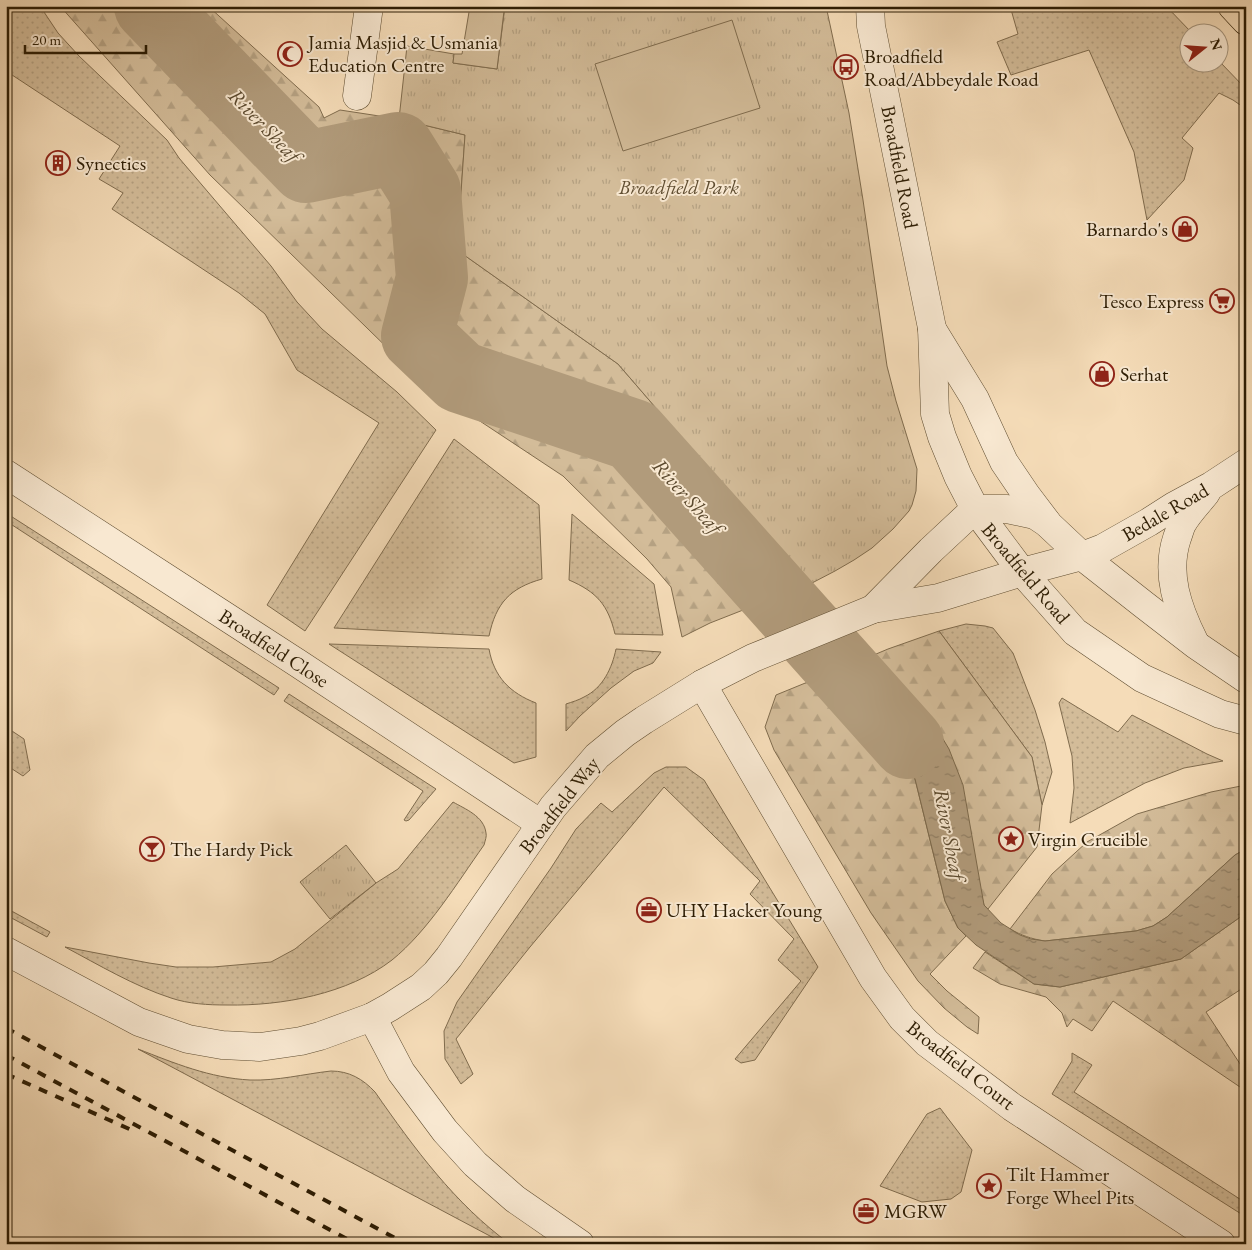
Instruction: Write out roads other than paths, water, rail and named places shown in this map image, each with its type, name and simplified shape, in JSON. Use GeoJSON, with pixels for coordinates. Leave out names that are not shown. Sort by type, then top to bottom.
{"type":"FeatureCollection","features":[{"type":"Feature","properties":{"kind":"main road"},"geometry":{"type":"LineString","coordinates":[[1232,6],[1246,21]]}},
{"type":"Feature","properties":{"kind":"street"},"geometry":{"type":"LineString","coordinates":[[357,96],[369,6]]}},
{"type":"Feature","properties":{"kind":"street","name":"Broadfield Road"},"geometry":{"type":"LineString","coordinates":[[869,13],[932,328],[935,414],[942,437],[974,510],[1022,572],[1075,632],[1142,678],[1220,714],[1246,721]]}},
{"type":"Feature","properties":{"kind":"street","name":"Broadfield Road"},"geometry":{"type":"LineString","coordinates":[[932,328],[975,400],[1004,462],[1026,496],[1050,525],[1082,556],[1196,644],[1246,679]]}},
{"type":"Feature","properties":{"kind":"street","name":"Bedale Road"},"geometry":{"type":"LineString","coordinates":[[1022,572],[1082,556],[1121,539],[1246,463]]}},
{"type":"Feature","properties":{"kind":"street","name":"Broadfield Close"},"geometry":{"type":"LineString","coordinates":[[6,474],[540,824]]}},
{"type":"Feature","properties":{"kind":"street"},"geometry":{"type":"LineString","coordinates":[[1196,644],[1185,623],[1175,594],[1173,551],[1182,524],[1211,486]]}},
{"type":"Feature","properties":{"kind":"street"},"geometry":{"type":"LineString","coordinates":[[974,510],[1007,509],[1035,516],[1050,525]]}},
{"type":"Feature","properties":{"kind":"street","name":"Broadfield Way"},"geometry":{"type":"LineString","coordinates":[[864,612],[974,510]]}},
{"type":"Feature","properties":{"kind":"street","name":"Broadfield Way"},"geometry":{"type":"LineString","coordinates":[[6,951],[139,1022],[188,1039],[222,1045],[260,1047],[301,1041],[335,1031],[372,1017],[390,1007],[421,987],[436,973],[553,807],[597,756],[624,733],[702,684],[753,658],[864,612],[938,598],[1022,572]]}},
{"type":"Feature","properties":{"kind":"street","name":"Broadfield Court"},"geometry":{"type":"LineString","coordinates":[[702,684],[872,978],[902,1018],[927,1043],[1012,1106],[1221,1244]]}},
{"type":"Feature","properties":{"kind":"street"},"geometry":{"type":"LineString","coordinates":[[372,1017],[401,1072],[451,1137],[475,1164],[515,1199],[580,1244]]}},
{"type":"Feature","properties":{"kind":"water"},"geometry":{"type":"Polygon","coordinates":[[[869,657],[940,734],[949,749],[963,785],[984,905],[1001,923],[1020,935],[1045,941],[1136,931],[1153,926],[1167,917],[1235,855],[1246,849],[1246,913],[1181,959],[1060,987],[1034,984],[976,945],[958,928],[945,901],[915,779],[908,768],[820,677],[869,657]]]}},
{"type":"Feature","properties":{"kind":"waterway","name":"River Sheaf"},"geometry":{"type":"LineString","coordinates":[[150,6],[306,167],[398,148],[425,191],[432,278],[417,336],[460,377],[633,435],[908,743]]}},
{"type":"Feature","properties":{"kind":"railway"},"geometry":{"type":"LineString","coordinates":[[6,1028],[406,1244]]}},
{"type":"Feature","properties":{"kind":"railway"},"geometry":{"type":"LineString","coordinates":[[6,1055],[356,1244]]}},
{"type":"Feature","properties":{"kind":"railway"},"geometry":{"type":"LineString","coordinates":[[6,1074],[136,1132]]}},
{"type":"Feature","properties":{"kind":"place","name":"Jamia Masjid & Usmania Education Centre"},"geometry":{"type":"Point","coordinates":[290,54]}},
{"type":"Feature","properties":{"kind":"place","name":"Broadfield Road/Abbeydale Road"},"geometry":{"type":"Point","coordinates":[846,67]}},
{"type":"Feature","properties":{"kind":"place","name":"Synectics"},"geometry":{"type":"Point","coordinates":[58,163]}},
{"type":"Feature","properties":{"kind":"place","name":"Barnardo's"},"geometry":{"type":"Point","coordinates":[1185,229]}},
{"type":"Feature","properties":{"kind":"place","name":"Tesco Express"},"geometry":{"type":"Point","coordinates":[1222,301]}},
{"type":"Feature","properties":{"kind":"place","name":"Serhat"},"geometry":{"type":"Point","coordinates":[1102,374]}},
{"type":"Feature","properties":{"kind":"place","name":"Virgin Crucible"},"geometry":{"type":"Point","coordinates":[1011,839]}},
{"type":"Feature","properties":{"kind":"place","name":"The Hardy Pick"},"geometry":{"type":"Point","coordinates":[152,849]}},
{"type":"Feature","properties":{"kind":"place","name":"UHY Hacker Young"},"geometry":{"type":"Point","coordinates":[649,910]}},
{"type":"Feature","properties":{"kind":"place","name":"Tilt Hammer Forge Wheel Pits"},"geometry":{"type":"Point","coordinates":[989,1186]}},
{"type":"Feature","properties":{"kind":"place","name":"MGRW"},"geometry":{"type":"Point","coordinates":[866,1211]}},
{"type":"Feature","properties":{"kind":"park label","name":"Broadfield Park"},"geometry":{"type":"Point","coordinates":[679,187]}}]}
